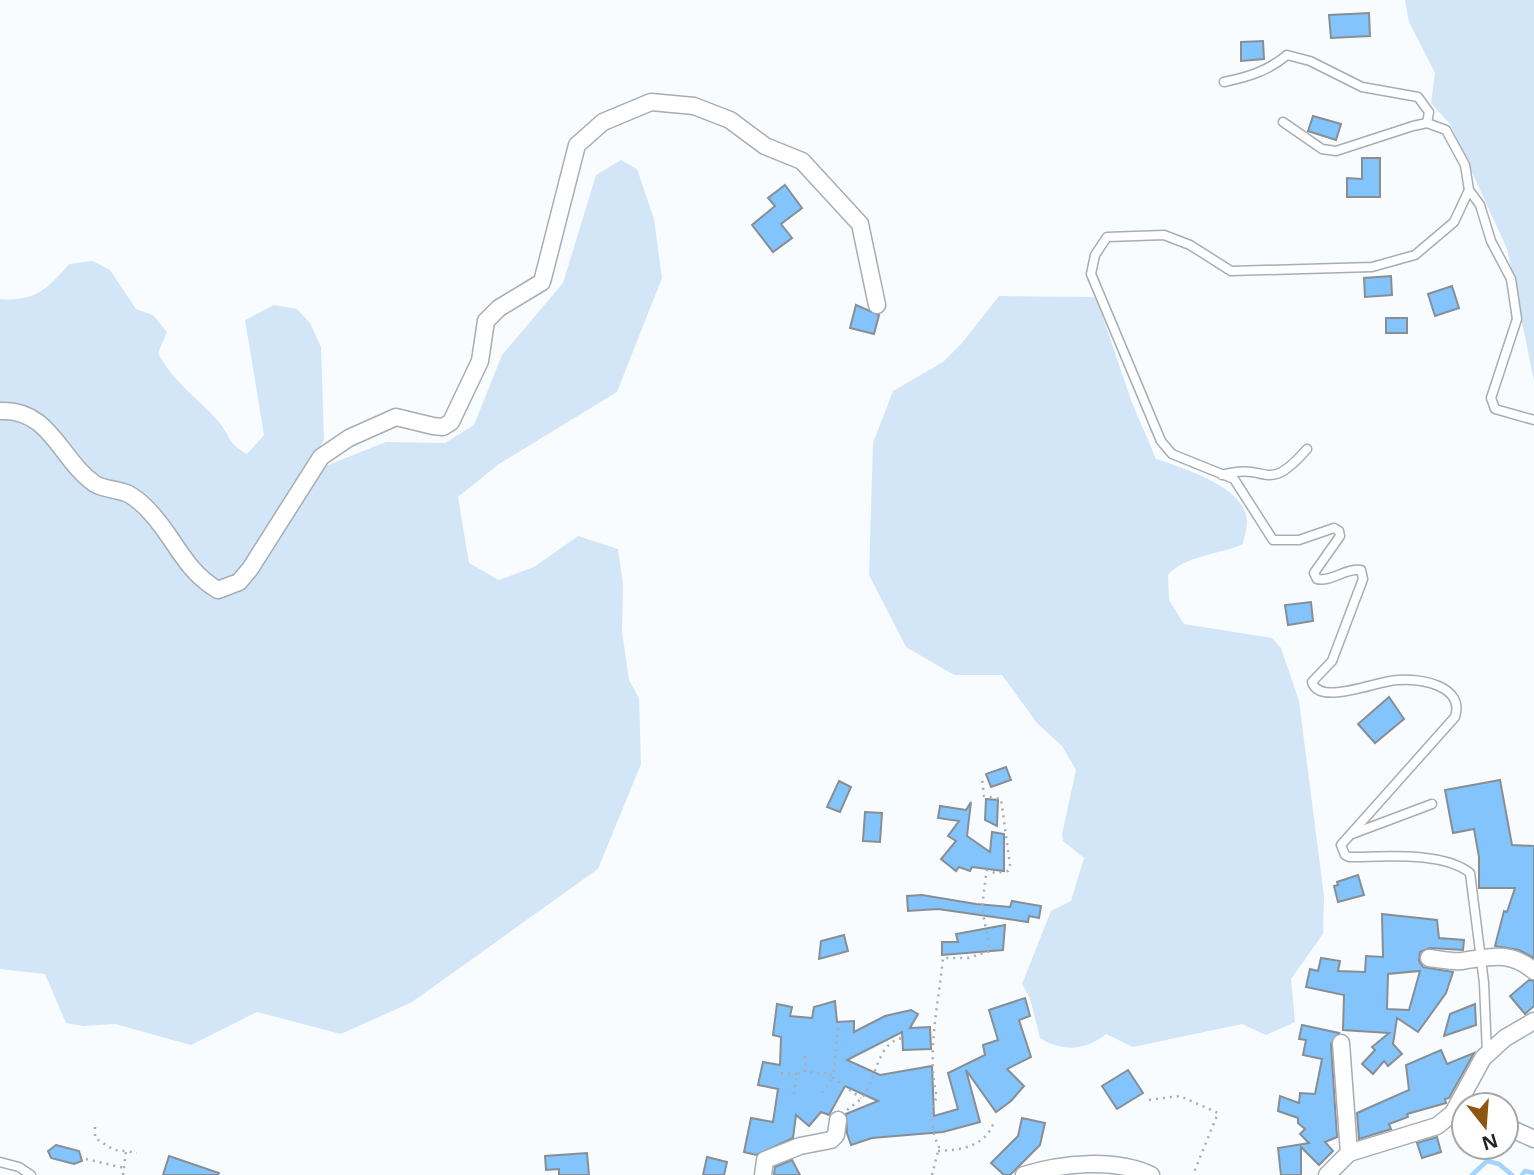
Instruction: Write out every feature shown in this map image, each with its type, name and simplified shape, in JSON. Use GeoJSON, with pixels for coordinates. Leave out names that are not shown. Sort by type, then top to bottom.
{"type":"FeatureCollection","features":[{"type":"Feature","properties":{"kind":"street"},"geometry":{"type":"LineString","coordinates":[[0,411],[23,414],[43,423],[95,484],[128,493],[152,513],[195,575],[218,590],[239,582],[294,504],[321,457],[349,438],[396,417],[443,427],[451,422],[480,361],[486,321],[499,308],[542,282],[577,145],[603,122],[651,102],[694,106],[730,120],[765,146],[802,161],[860,224],[877,306]]}},
{"type":"Feature","properties":{"kind":"street"},"geometry":{"type":"LineString","coordinates":[[1429,958],[1460,961],[1481,956],[1508,955],[1534,971]]}},
{"type":"Feature","properties":{"kind":"street"},"geometry":{"type":"LineString","coordinates":[[1327,1175],[1349,1153],[1437,1126],[1453,1113],[1487,1054],[1505,1038],[1534,1021]]}},
{"type":"Feature","properties":{"kind":"street"},"geometry":{"type":"LineString","coordinates":[[1341,1043],[1349,1153]]}},
{"type":"Feature","properties":{"kind":"street"},"geometry":{"type":"LineString","coordinates":[[763,1175],[765,1160],[800,1146],[831,1140],[836,1135],[838,1120]]}},
{"type":"Feature","properties":{"kind":"street"},"geometry":{"type":"LineString","coordinates":[[1024,1175],[1121,1166],[1151,1175]]}},
{"type":"Feature","properties":{"kind":"lane"},"geometry":{"type":"LineString","coordinates":[[1224,82],[1251,76],[1287,55],[1303,58],[1362,86],[1418,97],[1429,111],[1427,123]]}},
{"type":"Feature","properties":{"kind":"lane"},"geometry":{"type":"LineString","coordinates":[[1283,122],[1322,149],[1336,151],[1427,123],[1446,130],[1465,165],[1469,190],[1480,205],[1491,242],[1511,279],[1517,319],[1491,397],[1496,409],[1534,420]]}},
{"type":"Feature","properties":{"kind":"lane"},"geometry":{"type":"LineString","coordinates":[[1469,190],[1454,222],[1415,255],[1372,267],[1231,271],[1190,245],[1164,235],[1107,237],[1095,256],[1091,274],[1161,441],[1172,454],[1234,479],[1248,496],[1273,540],[1299,540],[1334,528],[1339,531],[1340,536],[1314,573],[1317,579],[1323,581],[1350,569],[1361,570],[1363,579],[1332,661],[1312,682],[1314,688],[1320,692],[1357,690],[1397,680],[1433,684],[1449,691],[1458,707],[1455,717],[1341,845],[1345,855],[1349,857],[1427,858],[1464,868],[1469,873],[1481,956],[1487,1054]]}},
{"type":"Feature","properties":{"kind":"lane"},"geometry":{"type":"LineString","coordinates":[[1222,475],[1241,469],[1278,476],[1289,470],[1307,449]]}},
{"type":"Feature","properties":{"kind":"lane"},"geometry":{"type":"LineString","coordinates":[[1350,835],[1432,804]]}},
{"type":"Feature","properties":{"kind":"lane"},"geometry":{"type":"LineString","coordinates":[[0,1162],[19,1167],[32,1175]]}},
{"type":"Feature","properties":{"kind":"path"},"geometry":{"type":"LineString","coordinates":[[932,1175],[939,1147],[933,1136],[932,1104],[937,1097],[934,1086],[935,1042],[943,958],[968,958],[990,951],[982,908],[987,870],[995,873],[1008,871],[1010,865],[1001,799],[984,796],[982,779]]}},
{"type":"Feature","properties":{"kind":"path"},"geometry":{"type":"LineString","coordinates":[[821,1094],[833,1078],[838,1028]]}},
{"type":"Feature","properties":{"kind":"path"},"geometry":{"type":"LineString","coordinates":[[838,1120],[839,1116],[861,1098],[876,1072],[884,1048],[893,1040],[902,1038]]}},
{"type":"Feature","properties":{"kind":"path"},"geometry":{"type":"LineString","coordinates":[[805,1072],[806,1056]]}},
{"type":"Feature","properties":{"kind":"path"},"geometry":{"type":"LineString","coordinates":[[781,1073],[829,1073],[861,1098]]}},
{"type":"Feature","properties":{"kind":"path"},"geometry":{"type":"LineString","coordinates":[[794,1094],[797,1074]]}},
{"type":"Feature","properties":{"kind":"path"},"geometry":{"type":"LineString","coordinates":[[1149,1100],[1181,1096],[1218,1113],[1193,1175]]}},
{"type":"Feature","properties":{"kind":"path"},"geometry":{"type":"LineString","coordinates":[[938,1151],[968,1148],[983,1139],[994,1122]]}},
{"type":"Feature","properties":{"kind":"path"},"geometry":{"type":"LineString","coordinates":[[95,1127],[95,1138],[114,1150],[137,1153]]}},
{"type":"Feature","properties":{"kind":"path"},"geometry":{"type":"LineString","coordinates":[[123,1175],[126,1151]]}},
{"type":"Feature","properties":{"kind":"path"},"geometry":{"type":"LineString","coordinates":[[86,1160],[124,1168]]}},
{"type":"Feature","properties":{"kind":"shaded area"},"geometry":{"type":"Polygon","coordinates":[[[1405,0],[1534,0],[1534,381],[1507,249],[1450,124],[1431,103],[1435,73],[1409,22],[1405,0]]]}},
{"type":"Feature","properties":{"kind":"shaded area"},"geometry":{"type":"Polygon","coordinates":[[[621,160],[637,169],[654,219],[662,278],[617,392],[499,464],[458,497],[469,563],[499,580],[534,567],[578,536],[618,549],[623,584],[622,631],[629,680],[639,698],[641,764],[598,869],[412,1002],[341,1034],[257,1012],[191,1045],[115,1024],[83,1026],[66,1023],[45,974],[0,969],[0,299],[22,298],[39,292],[69,264],[93,261],[110,270],[136,309],[153,315],[167,332],[158,353],[171,373],[219,422],[233,443],[247,454],[264,435],[245,320],[274,305],[297,309],[310,323],[321,347],[324,440],[313,460],[328,465],[386,442],[445,443],[474,425],[502,355],[563,283],[596,175],[621,160]]]}},
{"type":"Feature","properties":{"kind":"shaded area"},"geometry":{"type":"Polygon","coordinates":[[[999,296],[1096,297],[1131,400],[1156,459],[1212,481],[1237,499],[1244,510],[1247,522],[1243,544],[1193,559],[1175,568],[1168,575],[1169,600],[1184,624],[1272,638],[1281,648],[1299,701],[1324,896],[1323,934],[1291,979],[1295,1022],[1266,1035],[1242,1024],[1133,1047],[1106,1034],[1090,1044],[1074,1048],[1057,1046],[1040,1038],[1030,998],[1022,984],[1051,911],[1071,901],[1084,858],[1063,841],[1062,834],[1076,770],[1062,746],[1037,723],[1002,675],[954,675],[906,647],[869,575],[873,443],[893,391],[943,362],[962,343],[999,296]]]}},
{"type":"Feature","properties":{"kind":"building"},"geometry":{"type":"Polygon","coordinates":[[[1369,13],[1370,36],[1331,38],[1329,15],[1369,13]]]}},
{"type":"Feature","properties":{"kind":"building"},"geometry":{"type":"Polygon","coordinates":[[[1263,41],[1264,59],[1241,61],[1241,42],[1263,41]]]}},
{"type":"Feature","properties":{"kind":"building"},"geometry":{"type":"Polygon","coordinates":[[[1313,116],[1341,124],[1336,140],[1308,131],[1313,116]]]}},
{"type":"Feature","properties":{"kind":"building"},"geometry":{"type":"Polygon","coordinates":[[[1362,158],[1380,158],[1380,197],[1347,197],[1347,178],[1362,179],[1362,158]]]}},
{"type":"Feature","properties":{"kind":"building"},"geometry":{"type":"Polygon","coordinates":[[[785,185],[802,208],[781,224],[792,238],[773,252],[752,225],[775,206],[768,198],[785,185]]]}},
{"type":"Feature","properties":{"kind":"building"},"geometry":{"type":"Polygon","coordinates":[[[1391,276],[1392,295],[1365,297],[1364,278],[1391,276]]]}},
{"type":"Feature","properties":{"kind":"building"},"geometry":{"type":"Polygon","coordinates":[[[1452,286],[1459,308],[1435,316],[1428,294],[1452,286]]]}},
{"type":"Feature","properties":{"kind":"building"},"geometry":{"type":"Polygon","coordinates":[[[856,305],[879,315],[874,334],[850,328],[856,305]]]}},
{"type":"Feature","properties":{"kind":"building"},"geometry":{"type":"Polygon","coordinates":[[[1386,318],[1407,318],[1407,333],[1386,333],[1386,318]]]}},
{"type":"Feature","properties":{"kind":"building"},"geometry":{"type":"Polygon","coordinates":[[[1311,602],[1313,621],[1288,625],[1285,605],[1311,602]]]}},
{"type":"Feature","properties":{"kind":"building"},"geometry":{"type":"Polygon","coordinates":[[[1389,697],[1404,719],[1375,743],[1358,724],[1389,697]]]}},
{"type":"Feature","properties":{"kind":"building"},"geometry":{"type":"Polygon","coordinates":[[[1006,767],[1011,780],[991,787],[986,774],[1006,767]]]}},
{"type":"Feature","properties":{"kind":"building"},"geometry":{"type":"Polygon","coordinates":[[[1500,780],[1512,845],[1534,846],[1534,958],[1519,950],[1495,946],[1504,911],[1507,912],[1515,888],[1479,888],[1479,857],[1474,829],[1453,833],[1445,790],[1500,780]]]}},
{"type":"Feature","properties":{"kind":"building"},"geometry":{"type":"Polygon","coordinates":[[[839,781],[851,787],[840,812],[827,807],[839,781]]]}},
{"type":"Feature","properties":{"kind":"building"},"geometry":{"type":"Polygon","coordinates":[[[986,799],[998,800],[997,826],[985,820],[986,799]]]}},
{"type":"Feature","properties":{"kind":"building"},"geometry":{"type":"Polygon","coordinates":[[[971,802],[967,836],[990,852],[992,832],[1004,834],[1004,871],[972,867],[970,871],[959,867],[956,871],[941,859],[956,841],[948,836],[959,821],[938,818],[940,806],[966,810],[971,802]]]}},
{"type":"Feature","properties":{"kind":"building"},"geometry":{"type":"Polygon","coordinates":[[[865,812],[882,813],[880,842],[863,841],[865,812]]]}},
{"type":"Feature","properties":{"kind":"building"},"geometry":{"type":"Polygon","coordinates":[[[1358,875],[1364,895],[1338,902],[1334,886],[1338,885],[1337,882],[1358,875]]]}},
{"type":"Feature","properties":{"kind":"building"},"geometry":{"type":"Polygon","coordinates":[[[922,895],[976,904],[1010,907],[1012,901],[1041,906],[1039,918],[1029,916],[1028,922],[938,909],[908,911],[907,896],[922,895]]]}},
{"type":"Feature","properties":{"kind":"building"},"geometry":{"type":"Polygon","coordinates":[[[1382,914],[1437,920],[1439,938],[1464,940],[1463,950],[1430,948],[1420,952],[1419,961],[1423,967],[1453,972],[1446,993],[1418,1032],[1397,1018],[1393,1044],[1402,1054],[1388,1066],[1384,1061],[1373,1074],[1362,1064],[1375,1050],[1372,1047],[1389,1033],[1343,1030],[1344,995],[1306,987],[1310,969],[1318,971],[1321,958],[1340,961],[1338,971],[1365,972],[1366,956],[1383,957],[1382,914]],[[1420,971],[1388,974],[1387,1009],[1409,1010],[1420,971]]]}},
{"type":"Feature","properties":{"kind":"building"},"geometry":{"type":"Polygon","coordinates":[[[1005,925],[1003,950],[942,955],[942,942],[958,942],[956,934],[1005,925]]]}},
{"type":"Feature","properties":{"kind":"building"},"geometry":{"type":"Polygon","coordinates":[[[844,935],[848,951],[819,959],[821,941],[844,935]]]}},
{"type":"Feature","properties":{"kind":"building"},"geometry":{"type":"Polygon","coordinates":[[[1529,980],[1534,981],[1534,1006],[1525,1014],[1510,996],[1529,980]]]}},
{"type":"Feature","properties":{"kind":"building"},"geometry":{"type":"Polygon","coordinates":[[[1025,998],[1030,1016],[1019,1020],[1031,1057],[1007,1069],[1024,1086],[1011,1101],[996,1112],[966,1070],[980,1122],[943,1132],[872,1138],[851,1145],[846,1114],[878,1101],[845,1086],[829,1115],[821,1112],[809,1126],[796,1115],[793,1138],[756,1155],[744,1152],[751,1118],[773,1122],[778,1089],[758,1085],[763,1062],[780,1065],[781,1037],[773,1035],[777,1004],[792,1007],[790,1016],[812,1018],[814,1007],[835,1001],[837,1022],[854,1021],[854,1032],[885,1016],[911,1010],[918,1014],[910,1028],[930,1027],[931,1049],[903,1050],[902,1032],[847,1060],[880,1075],[932,1066],[934,1116],[958,1109],[948,1073],[985,1055],[983,1045],[998,1040],[989,1010],[1025,998]]]}},
{"type":"Feature","properties":{"kind":"building"},"geometry":{"type":"Polygon","coordinates":[[[1475,1004],[1476,1025],[1444,1036],[1450,1014],[1475,1004]]]}},
{"type":"Feature","properties":{"kind":"building"},"geometry":{"type":"Polygon","coordinates":[[[1302,1025],[1339,1033],[1331,1044],[1337,1137],[1325,1142],[1333,1151],[1319,1165],[1301,1147],[1301,1175],[1281,1175],[1278,1148],[1309,1143],[1300,1134],[1305,1129],[1298,1123],[1298,1118],[1278,1111],[1280,1096],[1299,1103],[1300,1093],[1315,1094],[1322,1059],[1303,1055],[1306,1040],[1299,1039],[1302,1025]]]}},
{"type":"Feature","properties":{"kind":"building"},"geometry":{"type":"Polygon","coordinates":[[[1441,1050],[1447,1064],[1474,1053],[1453,1091],[1450,1091],[1449,1098],[1445,1099],[1446,1103],[1407,1114],[1408,1117],[1389,1124],[1391,1129],[1359,1139],[1357,1113],[1409,1090],[1406,1065],[1441,1050]]]}},
{"type":"Feature","properties":{"kind":"building"},"geometry":{"type":"Polygon","coordinates":[[[1128,1070],[1143,1093],[1117,1109],[1102,1086],[1128,1070]]]}},
{"type":"Feature","properties":{"kind":"building"},"geometry":{"type":"Polygon","coordinates":[[[1022,1118],[1045,1123],[1040,1145],[1010,1175],[1004,1175],[991,1163],[1018,1136],[1022,1118]]]}},
{"type":"Feature","properties":{"kind":"building"},"geometry":{"type":"Polygon","coordinates":[[[1437,1137],[1441,1152],[1422,1158],[1417,1143],[1437,1137]]]}},
{"type":"Feature","properties":{"kind":"building"},"geometry":{"type":"Polygon","coordinates":[[[56,1145],[79,1151],[82,1161],[74,1164],[51,1158],[48,1151],[56,1145]]]}},
{"type":"Feature","properties":{"kind":"building"},"geometry":{"type":"Polygon","coordinates":[[[587,1153],[589,1175],[559,1175],[559,1169],[546,1170],[545,1156],[587,1153]]]}},
{"type":"Feature","properties":{"kind":"building"},"geometry":{"type":"Polygon","coordinates":[[[169,1156],[219,1173],[163,1175],[169,1156]]]}},
{"type":"Feature","properties":{"kind":"building"},"geometry":{"type":"Polygon","coordinates":[[[707,1157],[727,1162],[724,1175],[703,1175],[707,1157]]]}},
{"type":"Feature","properties":{"kind":"building"},"geometry":{"type":"Polygon","coordinates":[[[792,1160],[800,1175],[774,1175],[775,1167],[792,1160]]]}},
{"type":"Feature","properties":{"kind":"waterway"},"geometry":{"type":"LineString","coordinates":[[1472,1175],[1487,1161],[1499,1164],[1512,1175]]}},
{"type":"Feature","properties":{"kind":"waterway"},"geometry":{"type":"LineString","coordinates":[[1522,1175],[1525,1171],[1534,1173]]}}]}
